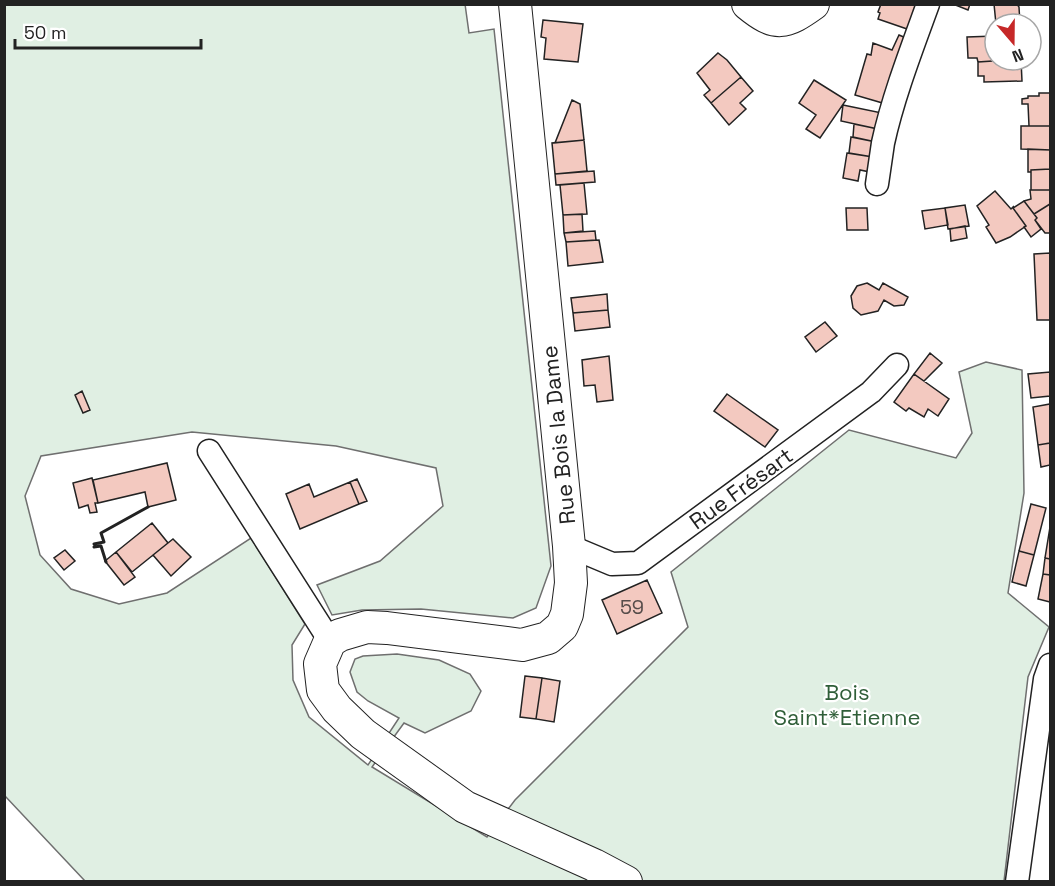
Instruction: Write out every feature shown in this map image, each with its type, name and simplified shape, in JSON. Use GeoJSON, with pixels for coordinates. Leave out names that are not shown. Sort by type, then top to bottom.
{"type":"FeatureCollection","features":[{"type":"Feature","properties":{"kind":"street","name":"Rue Bois la Dame"},"geometry":{"type":"LineString","coordinates":[[330,641],[340,635],[366,627],[522,645],[548,638],[561,626],[567,615],[571,583],[569,546],[514,4]]}},
{"type":"Feature","properties":{"kind":"street"},"geometry":{"type":"LineString","coordinates":[[748,4],[770,19],[786,21],[813,4]]}},
{"type":"Feature","properties":{"kind":"street"},"geometry":{"type":"LineString","coordinates":[[876,184],[894,104],[928,4]]}},
{"type":"Feature","properties":{"kind":"street","name":"Rue Frésart"},"geometry":{"type":"LineString","coordinates":[[569,546],[612,564],[638,563],[871,392],[897,364]]}},
{"type":"Feature","properties":{"kind":"street"},"geometry":{"type":"LineString","coordinates":[[208,451],[330,641],[320,664],[323,690],[337,709],[363,734],[465,807],[594,865],[626,882]]}},
{"type":"Feature","properties":{"kind":"street"},"geometry":{"type":"LineString","coordinates":[[1017,882],[1045,679],[1050,665]]}},
{"type":"Feature","properties":{"kind":"green space","name":"Bois Saint*Etienne"},"geometry":{"type":"Polygon","coordinates":[[[465,4],[469,33],[494,29],[551,566],[536,608],[513,618],[421,609],[362,610],[332,615],[317,585],[380,561],[443,506],[436,468],[336,446],[192,432],[41,456],[25,496],[40,555],[71,589],[119,604],[167,593],[251,538],[305,624],[292,645],[293,680],[309,717],[368,765],[399,718],[368,701],[357,692],[350,672],[355,659],[363,656],[397,654],[439,660],[470,674],[481,691],[471,711],[425,733],[404,723],[372,767],[487,837],[515,800],[688,627],[671,572],[849,430],[956,458],[972,433],[959,372],[986,362],[1022,370],[1024,493],[1008,593],[1049,627],[1028,677],[1004,881],[85,881],[5,796],[5,5],[465,4]]]}},
{"type":"Feature","properties":{"kind":"building"},"geometry":{"type":"Polygon","coordinates":[[[881,4],[920,4],[910,30],[878,19],[881,4]]]}},
{"type":"Feature","properties":{"kind":"building"},"geometry":{"type":"Polygon","coordinates":[[[953,4],[970,4],[968,10],[953,4]]]}},
{"type":"Feature","properties":{"kind":"building"},"geometry":{"type":"Polygon","coordinates":[[[994,4],[1017,4],[1019,7],[1019,12],[995,12],[994,4]]]}},
{"type":"Feature","properties":{"kind":"building"},"geometry":{"type":"Polygon","coordinates":[[[543,20],[583,24],[578,62],[544,59],[546,38],[541,37],[543,20]]]}},
{"type":"Feature","properties":{"kind":"building"},"geometry":{"type":"Polygon","coordinates":[[[899,35],[906,38],[886,104],[855,95],[867,54],[871,55],[873,43],[892,50],[899,35]]]}},
{"type":"Feature","properties":{"kind":"building"},"geometry":{"type":"Polygon","coordinates":[[[983,36],[983,62],[978,62],[977,58],[968,58],[967,37],[983,36]]]}},
{"type":"Feature","properties":{"kind":"building"},"geometry":{"type":"Polygon","coordinates":[[[718,53],[741,77],[711,103],[704,95],[710,90],[697,73],[718,53]]]}},
{"type":"Feature","properties":{"kind":"building"},"geometry":{"type":"Polygon","coordinates":[[[978,62],[983,62],[983,72],[1022,72],[1022,81],[984,82],[984,76],[978,76],[978,62]]]}},
{"type":"Feature","properties":{"kind":"building"},"geometry":{"type":"Polygon","coordinates":[[[741,77],[753,91],[740,103],[746,109],[729,125],[711,103],[741,77]]]}},
{"type":"Feature","properties":{"kind":"building"},"geometry":{"type":"Polygon","coordinates":[[[814,80],[846,100],[820,138],[806,129],[816,115],[799,103],[814,80]]]}},
{"type":"Feature","properties":{"kind":"building"},"geometry":{"type":"Polygon","coordinates":[[[1039,93],[1050,93],[1050,126],[1029,126],[1028,104],[1022,104],[1022,99],[1028,96],[1039,96],[1039,93]]]}},
{"type":"Feature","properties":{"kind":"building"},"geometry":{"type":"Polygon","coordinates":[[[572,100],[580,104],[584,140],[555,143],[572,100]]]}},
{"type":"Feature","properties":{"kind":"building"},"geometry":{"type":"Polygon","coordinates":[[[843,105],[882,113],[878,129],[841,121],[843,105]]]}},
{"type":"Feature","properties":{"kind":"building"},"geometry":{"type":"Polygon","coordinates":[[[854,124],[878,129],[876,142],[853,137],[854,124]]]}},
{"type":"Feature","properties":{"kind":"building"},"geometry":{"type":"Polygon","coordinates":[[[1021,126],[1050,126],[1050,150],[1021,149],[1021,126]]]}},
{"type":"Feature","properties":{"kind":"building"},"geometry":{"type":"Polygon","coordinates":[[[851,137],[876,142],[873,157],[849,153],[851,137]]]}},
{"type":"Feature","properties":{"kind":"building"},"geometry":{"type":"Polygon","coordinates":[[[584,140],[587,171],[555,174],[552,143],[584,140]]]}},
{"type":"Feature","properties":{"kind":"building"},"geometry":{"type":"Polygon","coordinates":[[[1028,149],[1050,150],[1050,169],[1028,172],[1028,149]]]}},
{"type":"Feature","properties":{"kind":"building"},"geometry":{"type":"Polygon","coordinates":[[[847,153],[873,157],[870,172],[860,170],[858,181],[843,178],[847,153]]]}},
{"type":"Feature","properties":{"kind":"building"},"geometry":{"type":"Polygon","coordinates":[[[1050,169],[1050,190],[1031,190],[1031,170],[1050,169]]]}},
{"type":"Feature","properties":{"kind":"building"},"geometry":{"type":"Polygon","coordinates":[[[594,171],[595,182],[556,185],[555,174],[594,171]]]}},
{"type":"Feature","properties":{"kind":"building"},"geometry":{"type":"Polygon","coordinates":[[[584,183],[587,214],[563,215],[560,185],[584,183]]]}},
{"type":"Feature","properties":{"kind":"building"},"geometry":{"type":"Polygon","coordinates":[[[1030,190],[1050,190],[1050,204],[1034,214],[1024,201],[1031,199],[1030,190]]]}},
{"type":"Feature","properties":{"kind":"building"},"geometry":{"type":"Polygon","coordinates":[[[995,191],[1011,209],[1013,207],[1026,226],[996,243],[986,227],[989,225],[977,206],[995,191]]]}},
{"type":"Feature","properties":{"kind":"building"},"geometry":{"type":"Polygon","coordinates":[[[1024,201],[1037,218],[1035,220],[1041,229],[1031,237],[1013,208],[1024,201]]]}},
{"type":"Feature","properties":{"kind":"building"},"geometry":{"type":"Polygon","coordinates":[[[1050,204],[1050,233],[1045,233],[1035,220],[1037,218],[1034,214],[1050,204]]]}},
{"type":"Feature","properties":{"kind":"building"},"geometry":{"type":"Polygon","coordinates":[[[965,205],[969,226],[948,229],[945,208],[965,205]]]}},
{"type":"Feature","properties":{"kind":"building"},"geometry":{"type":"Polygon","coordinates":[[[846,208],[867,208],[868,230],[847,230],[846,208]]]}},
{"type":"Feature","properties":{"kind":"building"},"geometry":{"type":"Polygon","coordinates":[[[945,208],[948,225],[925,229],[922,211],[945,208]]]}},
{"type":"Feature","properties":{"kind":"building"},"geometry":{"type":"Polygon","coordinates":[[[582,214],[583,231],[564,233],[563,215],[582,214]]]}},
{"type":"Feature","properties":{"kind":"building"},"geometry":{"type":"Polygon","coordinates":[[[965,226],[967,238],[951,241],[950,229],[965,226]]]}},
{"type":"Feature","properties":{"kind":"building"},"geometry":{"type":"Polygon","coordinates":[[[595,231],[596,240],[566,242],[564,233],[595,231]]]}},
{"type":"Feature","properties":{"kind":"building"},"geometry":{"type":"Polygon","coordinates":[[[599,240],[603,262],[568,266],[566,242],[599,240]]]}},
{"type":"Feature","properties":{"kind":"building"},"geometry":{"type":"Polygon","coordinates":[[[1050,253],[1050,320],[1037,320],[1034,254],[1050,253]]]}},
{"type":"Feature","properties":{"kind":"building"},"geometry":{"type":"Polygon","coordinates":[[[867,283],[879,290],[883,283],[908,297],[904,305],[894,306],[884,300],[878,311],[861,315],[853,308],[851,296],[857,286],[867,283]]]}},
{"type":"Feature","properties":{"kind":"building"},"geometry":{"type":"Polygon","coordinates":[[[607,294],[608,310],[573,313],[571,298],[607,294]]]}},
{"type":"Feature","properties":{"kind":"building"},"geometry":{"type":"Polygon","coordinates":[[[608,310],[610,327],[575,331],[573,313],[608,310]]]}},
{"type":"Feature","properties":{"kind":"building"},"geometry":{"type":"Polygon","coordinates":[[[825,322],[837,336],[816,352],[805,337],[825,322]]]}},
{"type":"Feature","properties":{"kind":"building"},"geometry":{"type":"Polygon","coordinates":[[[930,353],[942,363],[924,381],[914,374],[930,353]]]}},
{"type":"Feature","properties":{"kind":"building"},"geometry":{"type":"Polygon","coordinates":[[[609,356],[613,400],[597,402],[595,385],[584,386],[582,360],[609,356]]]}},
{"type":"Feature","properties":{"kind":"building"},"geometry":{"type":"Polygon","coordinates":[[[1050,372],[1050,396],[1031,398],[1028,374],[1050,372]]]}},
{"type":"Feature","properties":{"kind":"building"},"geometry":{"type":"Polygon","coordinates":[[[914,374],[949,399],[938,416],[928,409],[924,417],[909,408],[906,411],[894,402],[914,374]]]}},
{"type":"Feature","properties":{"kind":"building"},"geometry":{"type":"Polygon","coordinates":[[[82,391],[90,410],[83,413],[75,395],[82,391]]]}},
{"type":"Feature","properties":{"kind":"building"},"geometry":{"type":"Polygon","coordinates":[[[727,394],[778,430],[765,447],[714,411],[727,394]]]}},
{"type":"Feature","properties":{"kind":"building"},"geometry":{"type":"Polygon","coordinates":[[[1050,404],[1050,443],[1038,445],[1033,407],[1050,404]]]}},
{"type":"Feature","properties":{"kind":"building"},"geometry":{"type":"Polygon","coordinates":[[[1050,443],[1050,465],[1041,467],[1038,445],[1050,443]]]}},
{"type":"Feature","properties":{"kind":"building"},"geometry":{"type":"Polygon","coordinates":[[[167,463],[176,500],[148,507],[145,492],[98,503],[93,480],[167,463]]]}},
{"type":"Feature","properties":{"kind":"building"},"geometry":{"type":"Polygon","coordinates":[[[92,478],[98,503],[95,503],[97,512],[90,513],[88,505],[79,508],[73,483],[92,478]]]}},
{"type":"Feature","properties":{"kind":"building"},"geometry":{"type":"Polygon","coordinates":[[[357,479],[367,501],[359,504],[350,482],[357,479]]]}},
{"type":"Feature","properties":{"kind":"building"},"geometry":{"type":"Polygon","coordinates":[[[350,482],[359,504],[300,529],[286,494],[309,484],[314,497],[350,482]]]}},
{"type":"Feature","properties":{"kind":"building"},"geometry":{"type":"Polygon","coordinates":[[[1031,504],[1046,508],[1034,555],[1019,551],[1031,504]]]}},
{"type":"Feature","properties":{"kind":"building"},"geometry":{"type":"Polygon","coordinates":[[[152,523],[168,543],[132,572],[116,552],[152,523]]]}},
{"type":"Feature","properties":{"kind":"building"},"geometry":{"type":"Polygon","coordinates":[[[1050,527],[1050,559],[1045,558],[1050,527]]]}},
{"type":"Feature","properties":{"kind":"building"},"geometry":{"type":"Polygon","coordinates":[[[173,539],[191,557],[171,576],[153,555],[173,539]]]}},
{"type":"Feature","properties":{"kind":"building"},"geometry":{"type":"Polygon","coordinates":[[[65,550],[75,561],[64,570],[54,558],[65,550]]]}},
{"type":"Feature","properties":{"kind":"building"},"geometry":{"type":"Polygon","coordinates":[[[1019,551],[1034,555],[1026,586],[1012,582],[1019,551]]]}},
{"type":"Feature","properties":{"kind":"building"},"geometry":{"type":"Polygon","coordinates":[[[116,552],[135,577],[124,585],[105,561],[116,552]]]}},
{"type":"Feature","properties":{"kind":"building"},"geometry":{"type":"Polygon","coordinates":[[[1045,558],[1050,559],[1050,575],[1043,574],[1045,558]]]}},
{"type":"Feature","properties":{"kind":"building"},"geometry":{"type":"Polygon","coordinates":[[[1043,574],[1050,575],[1050,602],[1038,599],[1043,574]]]}},
{"type":"Feature","properties":{"kind":"building"},"geometry":{"type":"Polygon","coordinates":[[[647,580],[662,613],[617,634],[602,600],[647,580]]]}},
{"type":"Feature","properties":{"kind":"building"},"geometry":{"type":"Polygon","coordinates":[[[525,676],[542,678],[536,719],[520,717],[525,676]]]}},
{"type":"Feature","properties":{"kind":"building"},"geometry":{"type":"Polygon","coordinates":[[[542,678],[560,681],[554,722],[536,719],[542,678]]]}},
{"type":"Feature","properties":{"kind":"wall"},"geometry":{"type":"LineString","coordinates":[[94,544],[104,542],[101,533],[148,507]]}},
{"type":"Feature","properties":{"kind":"wall"},"geometry":{"type":"LineString","coordinates":[[94,547],[101,546],[106,562]]}}]}
